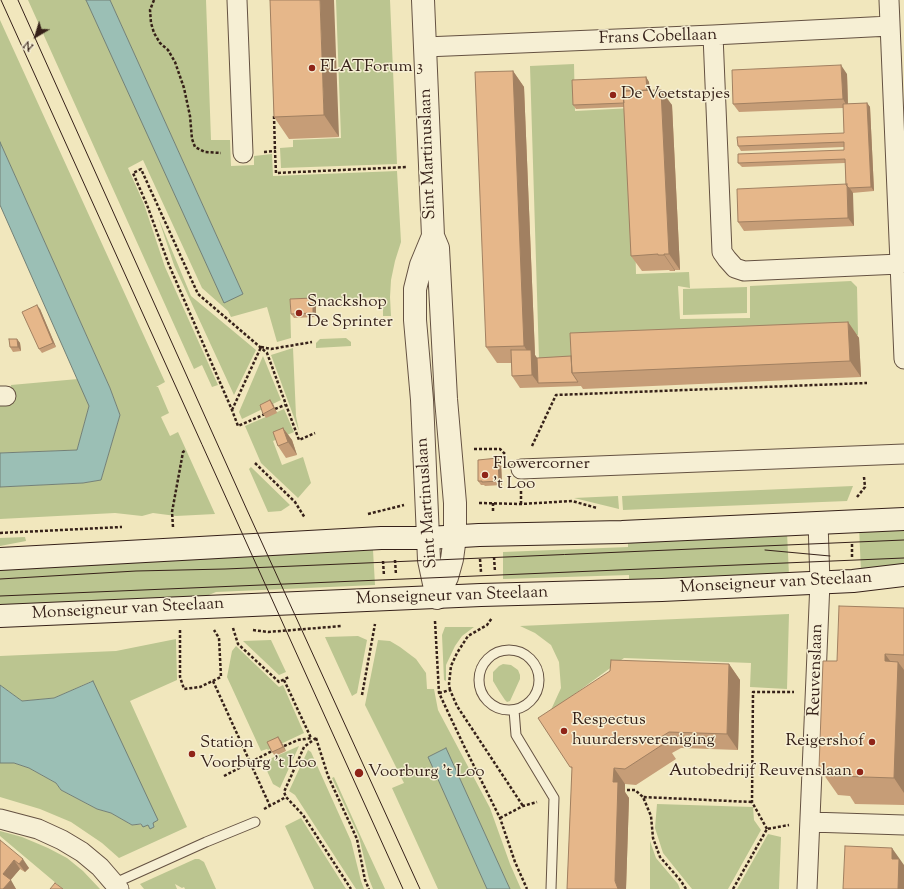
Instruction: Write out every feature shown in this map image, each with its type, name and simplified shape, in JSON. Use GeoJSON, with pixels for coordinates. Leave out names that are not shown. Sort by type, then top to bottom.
{"type":"FeatureCollection","features":[{"type":"Feature","properties":{"kind":"main road","name":"Sint Martinuslaan"},"geometry":{"type":"LineString","coordinates":[[423,0],[433,236],[438,248],[446,399],[454,487],[455,537],[452,559],[436,607]]}},
{"type":"Feature","properties":{"kind":"main road","name":"Sint Martinuslaan"},"geometry":{"type":"LineString","coordinates":[[433,236],[421,265],[415,288],[415,320],[422,400],[429,560],[436,607]]}},
{"type":"Feature","properties":{"kind":"main road"},"geometry":{"type":"LineString","coordinates":[[0,559],[381,538],[622,532],[904,519]]}},
{"type":"Feature","properties":{"kind":"main road","name":"Monseigneur van Steelaan"},"geometry":{"type":"LineString","coordinates":[[0,616],[385,599],[436,607],[481,595],[662,590],[853,581],[904,575]]}},
{"type":"Feature","properties":{"kind":"street"},"geometry":{"type":"LineString","coordinates":[[237,0],[243,153]]}},
{"type":"Feature","properties":{"kind":"street"},"geometry":{"type":"LineString","coordinates":[[889,0],[901,199],[900,264],[904,359]]}},
{"type":"Feature","properties":{"kind":"street","name":"Frans Cobellaan"},"geometry":{"type":"LineString","coordinates":[[425,47],[713,36],[890,26]]}},
{"type":"Feature","properties":{"kind":"street"},"geometry":{"type":"LineString","coordinates":[[713,36],[722,252],[726,259],[735,268],[744,271],[900,264]]}},
{"type":"Feature","properties":{"kind":"street"},"geometry":{"type":"LineString","coordinates":[[521,469],[904,454]]}},
{"type":"Feature","properties":{"kind":"street","name":"Reuvenslaan"},"geometry":{"type":"LineString","coordinates":[[807,889],[820,582],[818,522]]}},
{"type":"Feature","properties":{"kind":"street"},"geometry":{"type":"LineString","coordinates":[[0,819],[38,829],[62,840],[82,852],[100,867],[117,886]]}},
{"type":"Feature","properties":{"kind":"street"},"geometry":{"type":"LineString","coordinates":[[810,822],[904,825]]}},
{"type":"Feature","properties":{"kind":"lane"},"geometry":{"type":"LineString","coordinates":[[511,650],[520,652],[528,657],[535,665],[539,675],[539,686],[535,696],[528,703],[519,709],[514,710],[509,711],[498,709],[489,703],[483,696],[479,687],[478,678],[481,668],[486,660],[493,654],[502,651],[511,650]]}},
{"type":"Feature","properties":{"kind":"lane"},"geometry":{"type":"LineString","coordinates":[[514,710],[516,734],[554,798],[551,889]]}},
{"type":"Feature","properties":{"kind":"lane"},"geometry":{"type":"LineString","coordinates":[[117,886],[206,842],[256,822]]}},
{"type":"Feature","properties":{"kind":"path"},"geometry":{"type":"LineString","coordinates":[[154,0],[150,10],[151,23],[154,33],[160,43],[168,50],[175,62],[184,88],[190,116],[192,139],[195,147],[205,152],[243,153],[275,151]]}},
{"type":"Feature","properties":{"kind":"path"},"geometry":{"type":"LineString","coordinates":[[274,111],[276,173],[430,165]]}},
{"type":"Feature","properties":{"kind":"path"},"geometry":{"type":"LineString","coordinates":[[265,414],[238,426],[169,265],[147,205],[133,173],[141,169],[198,294],[267,353],[298,440],[315,433]]}},
{"type":"Feature","properties":{"kind":"path"},"geometry":{"type":"LineString","coordinates":[[261,347],[271,349],[312,342]]}},
{"type":"Feature","properties":{"kind":"path"},"geometry":{"type":"LineString","coordinates":[[232,410],[261,347]]}},
{"type":"Feature","properties":{"kind":"path"},"geometry":{"type":"LineString","coordinates":[[469,450],[500,449],[521,469],[556,395],[867,383]]}},
{"type":"Feature","properties":{"kind":"path"},"geometry":{"type":"LineString","coordinates":[[275,409],[285,405]]}},
{"type":"Feature","properties":{"kind":"path"},"geometry":{"type":"LineString","coordinates":[[173,530],[172,512],[183,452],[186,450]]}},
{"type":"Feature","properties":{"kind":"path"},"geometry":{"type":"LineString","coordinates":[[255,463],[296,502],[307,522]]}},
{"type":"Feature","properties":{"kind":"path"},"geometry":{"type":"LineString","coordinates":[[475,503],[521,504]]}},
{"type":"Feature","properties":{"kind":"path"},"geometry":{"type":"LineString","coordinates":[[379,510],[385,599]]}},
{"type":"Feature","properties":{"kind":"path"},"geometry":{"type":"LineString","coordinates":[[436,607],[439,693],[500,818],[515,862],[527,889]]}},
{"type":"Feature","properties":{"kind":"path"},"geometry":{"type":"LineString","coordinates":[[495,612],[487,625],[468,636],[457,653],[451,666],[450,690],[457,706],[523,806]]}},
{"type":"Feature","properties":{"kind":"path"},"geometry":{"type":"LineString","coordinates":[[362,695],[376,619]]}},
{"type":"Feature","properties":{"kind":"path"},"geometry":{"type":"LineString","coordinates":[[180,624],[180,677],[184,689],[200,687],[221,677],[219,638],[214,629]]}},
{"type":"Feature","properties":{"kind":"path"},"geometry":{"type":"LineString","coordinates":[[233,628],[238,644],[279,682],[289,677]]}},
{"type":"Feature","properties":{"kind":"path"},"geometry":{"type":"LineString","coordinates":[[284,680],[311,738]]}},
{"type":"Feature","properties":{"kind":"path"},"geometry":{"type":"LineString","coordinates":[[213,681],[270,806]]}},
{"type":"Feature","properties":{"kind":"path"},"geometry":{"type":"LineString","coordinates":[[439,693],[450,690]]}},
{"type":"Feature","properties":{"kind":"path"},"geometry":{"type":"LineString","coordinates":[[767,829],[752,802],[753,692],[816,692]]}},
{"type":"Feature","properties":{"kind":"path"},"geometry":{"type":"LineString","coordinates":[[284,746],[298,740],[316,738]]}},
{"type":"Feature","properties":{"kind":"path"},"geometry":{"type":"LineString","coordinates":[[316,738],[304,747],[284,792],[286,797],[303,815],[351,889]]}},
{"type":"Feature","properties":{"kind":"path"},"geometry":{"type":"LineString","coordinates":[[316,738],[328,776],[357,839],[365,880],[369,889]]}},
{"type":"Feature","properties":{"kind":"path"},"geometry":{"type":"LineString","coordinates":[[224,776],[272,751]]}},
{"type":"Feature","properties":{"kind":"path"},"geometry":{"type":"LineString","coordinates":[[627,790],[635,790],[642,797],[651,816],[653,838],[660,857],[686,889]]}},
{"type":"Feature","properties":{"kind":"path"},"geometry":{"type":"LineString","coordinates":[[256,822],[262,810],[286,797]]}},
{"type":"Feature","properties":{"kind":"path"},"geometry":{"type":"LineString","coordinates":[[642,797],[752,802]]}},
{"type":"Feature","properties":{"kind":"path"},"geometry":{"type":"LineString","coordinates":[[500,818],[523,806],[554,798]]}},
{"type":"Feature","properties":{"kind":"path"},"geometry":{"type":"LineString","coordinates":[[767,829],[810,822]]}},
{"type":"Feature","properties":{"kind":"path"},"geometry":{"type":"LineString","coordinates":[[733,889],[767,829]]}},
{"type":"Feature","properties":{"kind":"green space"},"geometry":{"type":"Polygon","coordinates":[[[28,0],[86,0],[224,302],[243,294],[110,0],[206,0],[211,140],[230,140],[231,166],[254,165],[254,156],[272,154],[273,176],[397,171],[401,242],[391,280],[391,316],[383,316],[383,302],[378,297],[290,302],[291,338],[277,342],[267,307],[231,317],[228,311],[202,288],[143,160],[128,168],[144,204],[165,267],[218,385],[212,387],[202,365],[194,369],[28,0]]]}},
{"type":"Feature","properties":{"kind":"green space"},"geometry":{"type":"Polygon","coordinates":[[[336,0],[390,0],[397,164],[281,168],[280,148],[293,147],[293,140],[341,138],[336,0]]]}},
{"type":"Feature","properties":{"kind":"green space"},"geometry":{"type":"Polygon","coordinates":[[[0,20],[165,382],[156,387],[158,387],[169,413],[161,417],[170,436],[178,432],[215,514],[176,516],[153,513],[142,516],[115,513],[0,519],[0,487],[83,483],[101,480],[120,415],[110,388],[0,142],[0,20]]]}},
{"type":"Feature","properties":{"kind":"green space"},"geometry":{"type":"Polygon","coordinates":[[[574,64],[575,111],[632,108],[636,274],[689,272],[690,288],[678,286],[680,319],[750,318],[750,286],[851,281],[857,287],[858,335],[579,346],[579,357],[539,359],[530,66],[574,64]]]}},
{"type":"Feature","properties":{"kind":"green space"},"geometry":{"type":"Polygon","coordinates":[[[158,217],[191,296],[256,350],[234,395],[174,265],[158,217]]]}},
{"type":"Feature","properties":{"kind":"green space"},"geometry":{"type":"Polygon","coordinates":[[[747,287],[747,313],[683,315],[683,289],[747,287]]]}},
{"type":"Feature","properties":{"kind":"green space"},"geometry":{"type":"Polygon","coordinates":[[[346,338],[351,342],[351,346],[316,348],[316,343],[320,339],[346,338]]]}},
{"type":"Feature","properties":{"kind":"green space"},"geometry":{"type":"Polygon","coordinates":[[[293,348],[296,416],[299,431],[271,355],[293,348]]]}},
{"type":"Feature","properties":{"kind":"green space"},"geometry":{"type":"Polygon","coordinates":[[[263,356],[281,400],[242,419],[239,412],[263,356]]]}},
{"type":"Feature","properties":{"kind":"green space"},"geometry":{"type":"Polygon","coordinates":[[[78,379],[89,406],[77,450],[0,453],[0,405],[12,404],[11,385],[78,379]]]}},
{"type":"Feature","properties":{"kind":"green space"},"geometry":{"type":"Polygon","coordinates":[[[284,409],[294,432],[273,441],[282,465],[303,457],[311,483],[298,498],[261,463],[245,426],[284,409]]]}},
{"type":"Feature","properties":{"kind":"green space"},"geometry":{"type":"Polygon","coordinates":[[[251,467],[290,505],[281,511],[268,512],[249,469],[251,467]]]}},
{"type":"Feature","properties":{"kind":"green space"},"geometry":{"type":"Polygon","coordinates":[[[853,486],[847,501],[623,510],[622,496],[853,486]]]}},
{"type":"Feature","properties":{"kind":"green space"},"geometry":{"type":"Polygon","coordinates":[[[618,496],[619,509],[574,498],[618,496]]]}},
{"type":"Feature","properties":{"kind":"green space"},"geometry":{"type":"Polygon","coordinates":[[[904,526],[904,568],[861,572],[859,527],[904,526]]]}},
{"type":"Feature","properties":{"kind":"green space"},"geometry":{"type":"Polygon","coordinates":[[[787,532],[789,575],[629,583],[629,575],[503,579],[503,552],[628,547],[628,537],[787,532]]]}},
{"type":"Feature","properties":{"kind":"green space"},"geometry":{"type":"Polygon","coordinates":[[[25,537],[26,541],[0,546],[0,538],[25,537]]]}},
{"type":"Feature","properties":{"kind":"green space"},"geometry":{"type":"Polygon","coordinates":[[[373,550],[375,585],[216,592],[197,600],[0,608],[0,567],[373,550]]]}},
{"type":"Feature","properties":{"kind":"green space"},"geometry":{"type":"Polygon","coordinates":[[[789,614],[787,689],[750,687],[751,663],[624,658],[550,712],[561,688],[559,662],[551,645],[535,633],[520,626],[789,614]]]}},
{"type":"Feature","properties":{"kind":"green space"},"geometry":{"type":"Polygon","coordinates":[[[445,627],[474,627],[462,636],[455,646],[446,665],[446,681],[444,680],[442,635],[445,627]]]}},
{"type":"Feature","properties":{"kind":"green space"},"geometry":{"type":"Polygon","coordinates":[[[358,636],[367,640],[357,693],[352,696],[325,637],[358,636]]]}},
{"type":"Feature","properties":{"kind":"green space"},"geometry":{"type":"Polygon","coordinates":[[[176,639],[177,680],[130,701],[187,827],[119,858],[102,843],[71,822],[40,809],[0,797],[0,763],[14,763],[29,768],[56,783],[61,790],[97,809],[111,813],[132,825],[148,825],[150,829],[154,827],[92,681],[54,698],[22,701],[0,685],[0,656],[116,651],[176,639]]]}},
{"type":"Feature","properties":{"kind":"green space"},"geometry":{"type":"Polygon","coordinates":[[[271,640],[286,672],[279,675],[243,641],[271,640]]]}},
{"type":"Feature","properties":{"kind":"green space"},"geometry":{"type":"Polygon","coordinates":[[[378,640],[390,641],[400,647],[416,659],[426,673],[427,689],[434,689],[438,710],[490,808],[510,864],[521,889],[510,889],[446,748],[428,757],[487,889],[438,889],[392,788],[404,783],[365,705],[378,640]]]}},
{"type":"Feature","properties":{"kind":"green space"},"geometry":{"type":"Polygon","coordinates":[[[236,646],[279,687],[283,685],[304,733],[268,750],[261,751],[227,677],[232,651],[236,646]]]}},
{"type":"Feature","properties":{"kind":"green space"},"geometry":{"type":"Polygon","coordinates":[[[503,664],[511,665],[518,670],[520,675],[520,679],[510,701],[507,702],[493,681],[493,672],[503,664]]]}},
{"type":"Feature","properties":{"kind":"green space"},"geometry":{"type":"Polygon","coordinates":[[[299,746],[280,788],[273,784],[263,762],[299,746]]]}},
{"type":"Feature","properties":{"kind":"green space"},"geometry":{"type":"Polygon","coordinates":[[[308,750],[311,752],[351,841],[364,889],[356,889],[295,795],[289,791],[308,750]]]}},
{"type":"Feature","properties":{"kind":"green space"},"geometry":{"type":"Polygon","coordinates":[[[334,777],[385,889],[373,889],[369,879],[359,837],[332,778],[334,777]]]}},
{"type":"Feature","properties":{"kind":"green space"},"geometry":{"type":"Polygon","coordinates":[[[657,804],[753,807],[754,820],[761,830],[728,889],[692,889],[663,853],[655,828],[657,804]]]}},
{"type":"Feature","properties":{"kind":"green space"},"geometry":{"type":"Polygon","coordinates":[[[301,818],[346,889],[314,889],[285,826],[301,818]]]}},
{"type":"Feature","properties":{"kind":"green space"},"geometry":{"type":"Polygon","coordinates":[[[0,831],[22,837],[67,858],[83,871],[100,889],[63,889],[0,836],[0,831]]]}},
{"type":"Feature","properties":{"kind":"green space"},"geometry":{"type":"Polygon","coordinates":[[[768,834],[781,837],[779,889],[737,889],[768,834]]]}},
{"type":"Feature","properties":{"kind":"green space"},"geometry":{"type":"Polygon","coordinates":[[[650,841],[656,858],[678,884],[680,889],[650,889],[650,841]]]}},
{"type":"Feature","properties":{"kind":"green space"},"geometry":{"type":"Polygon","coordinates":[[[195,859],[199,859],[204,862],[216,889],[185,889],[184,887],[182,888],[175,884],[177,889],[144,889],[140,884],[195,859]]]}},
{"type":"Feature","properties":{"kind":"water"},"geometry":{"type":"Polygon","coordinates":[[[86,0],[110,0],[243,294],[224,303],[86,0]]]}},
{"type":"Feature","properties":{"kind":"water"},"geometry":{"type":"Polygon","coordinates":[[[0,142],[110,388],[120,415],[101,480],[83,483],[0,487],[0,453],[77,450],[89,406],[0,205],[0,142]]]}},
{"type":"Feature","properties":{"kind":"water"},"geometry":{"type":"Polygon","coordinates":[[[93,681],[158,820],[153,823],[154,827],[150,829],[148,825],[143,827],[141,824],[132,825],[111,813],[97,809],[61,790],[56,783],[29,768],[14,763],[0,763],[0,685],[22,701],[54,698],[93,681]]]}},
{"type":"Feature","properties":{"kind":"water"},"geometry":{"type":"Polygon","coordinates":[[[446,748],[510,889],[487,889],[428,757],[446,748]]]}},
{"type":"Feature","properties":{"kind":"building","name":"FLATForum 3"},"geometry":{"type":"Polygon","coordinates":[[[270,0],[320,0],[324,115],[274,117],[270,0]]]}},
{"type":"Feature","properties":{"kind":"building"},"geometry":{"type":"Polygon","coordinates":[[[841,65],[843,99],[733,104],[732,70],[841,65]]]}},
{"type":"Feature","properties":{"kind":"building"},"geometry":{"type":"Polygon","coordinates":[[[513,71],[524,346],[486,347],[475,72],[513,71]]]}},
{"type":"Feature","properties":{"kind":"building"},"geometry":{"type":"Polygon","coordinates":[[[646,77],[647,90],[623,91],[624,103],[573,105],[572,80],[646,77]]]}},
{"type":"Feature","properties":{"kind":"building"},"geometry":{"type":"Polygon","coordinates":[[[661,90],[669,254],[631,256],[623,91],[661,90]]]}},
{"type":"Feature","properties":{"kind":"building"},"geometry":{"type":"Polygon","coordinates":[[[867,103],[871,187],[849,188],[846,185],[845,159],[738,163],[738,154],[844,150],[844,142],[738,146],[737,137],[844,133],[843,104],[867,103]]]}},
{"type":"Feature","properties":{"kind":"building"},"geometry":{"type":"Polygon","coordinates":[[[847,184],[848,218],[738,222],[737,189],[847,184]]]}},
{"type":"Feature","properties":{"kind":"building"},"geometry":{"type":"Polygon","coordinates":[[[313,298],[313,313],[291,314],[290,299],[313,298]]]}},
{"type":"Feature","properties":{"kind":"building"},"geometry":{"type":"Polygon","coordinates":[[[37,305],[53,343],[39,349],[22,312],[37,305]]]}},
{"type":"Feature","properties":{"kind":"building"},"geometry":{"type":"Polygon","coordinates":[[[848,322],[850,361],[572,373],[570,333],[848,322]]]}},
{"type":"Feature","properties":{"kind":"building"},"geometry":{"type":"Polygon","coordinates":[[[9,339],[17,339],[18,347],[10,347],[9,339]]]}},
{"type":"Feature","properties":{"kind":"building"},"geometry":{"type":"Polygon","coordinates":[[[511,350],[531,350],[532,375],[512,376],[511,350]]]}},
{"type":"Feature","properties":{"kind":"building"},"geometry":{"type":"Polygon","coordinates":[[[571,356],[572,373],[578,382],[538,383],[537,358],[571,356]]]}},
{"type":"Feature","properties":{"kind":"building"},"geometry":{"type":"Polygon","coordinates":[[[270,400],[274,408],[263,414],[260,405],[270,400]]]}},
{"type":"Feature","properties":{"kind":"building"},"geometry":{"type":"Polygon","coordinates":[[[283,428],[288,442],[278,446],[273,432],[283,428]]]}},
{"type":"Feature","properties":{"kind":"building"},"geometry":{"type":"Polygon","coordinates":[[[498,458],[499,481],[478,481],[478,460],[498,458]]]}},
{"type":"Feature","properties":{"kind":"building"},"geometry":{"type":"Polygon","coordinates":[[[839,606],[904,608],[904,655],[885,654],[885,661],[898,662],[894,778],[836,776],[836,769],[819,768],[823,661],[837,661],[839,606]]]}},
{"type":"Feature","properties":{"kind":"building"},"geometry":{"type":"Polygon","coordinates":[[[611,660],[729,664],[727,734],[669,732],[661,737],[665,743],[625,769],[614,768],[613,782],[618,782],[615,881],[618,889],[567,889],[572,767],[570,767],[538,718],[610,671],[611,660]]]}},
{"type":"Feature","properties":{"kind":"building"},"geometry":{"type":"Polygon","coordinates":[[[278,737],[283,747],[272,752],[267,742],[278,737]]]}},
{"type":"Feature","properties":{"kind":"building"},"geometry":{"type":"Polygon","coordinates":[[[0,840],[23,859],[19,864],[14,860],[3,874],[11,880],[3,889],[0,889],[0,840]]]}},
{"type":"Feature","properties":{"kind":"building"},"geometry":{"type":"Polygon","coordinates":[[[845,846],[892,848],[892,859],[899,859],[898,889],[843,889],[845,846]]]}},
{"type":"Feature","properties":{"kind":"building"},"geometry":{"type":"Polygon","coordinates":[[[55,883],[63,889],[50,889],[55,883]]]}},
{"type":"Feature","properties":{"kind":"tram line"},"geometry":{"type":"LineString","coordinates":[[1,0],[403,889]]}},
{"type":"Feature","properties":{"kind":"tram line"},"geometry":{"type":"LineString","coordinates":[[18,0],[247,510],[420,889]]}},
{"type":"Feature","properties":{"kind":"tram line"},"geometry":{"type":"LineString","coordinates":[[0,579],[136,571],[225,569],[904,540]]}},
{"type":"Feature","properties":{"kind":"tram line"},"geometry":{"type":"LineString","coordinates":[[765,550],[830,556]]}},
{"type":"Feature","properties":{"kind":"tram line"},"geometry":{"type":"LineString","coordinates":[[0,596],[904,558]]}},
{"type":"Feature","properties":{"kind":"place","name":"FLATForum 3"},"geometry":{"type":"Point","coordinates":[312,68]}},
{"type":"Feature","properties":{"kind":"place","name":"De Voetstapjes"},"geometry":{"type":"Point","coordinates":[613,95]}},
{"type":"Feature","properties":{"kind":"place","name":"Snackshop De Sprinter"},"geometry":{"type":"Point","coordinates":[299,313]}},
{"type":"Feature","properties":{"kind":"place","name":"Flowercorner 't Loo"},"geometry":{"type":"Point","coordinates":[485,475]}},
{"type":"Feature","properties":{"kind":"place","name":"Respectus huurdersvereniging"},"geometry":{"type":"Point","coordinates":[564,731]}},
{"type":"Feature","properties":{"kind":"place","name":"Reigershof"},"geometry":{"type":"Point","coordinates":[872,742]}},
{"type":"Feature","properties":{"kind":"place","name":"Station Voorburg 't Loo"},"geometry":{"type":"Point","coordinates":[192,754]}},
{"type":"Feature","properties":{"kind":"place","name":"Autobedrijf Reuvenslaan"},"geometry":{"type":"Point","coordinates":[860,772]}},
{"type":"Feature","properties":{"kind":"place","name":"Voorburg 't Loo"},"geometry":{"type":"Point","coordinates":[359,773]}}]}
